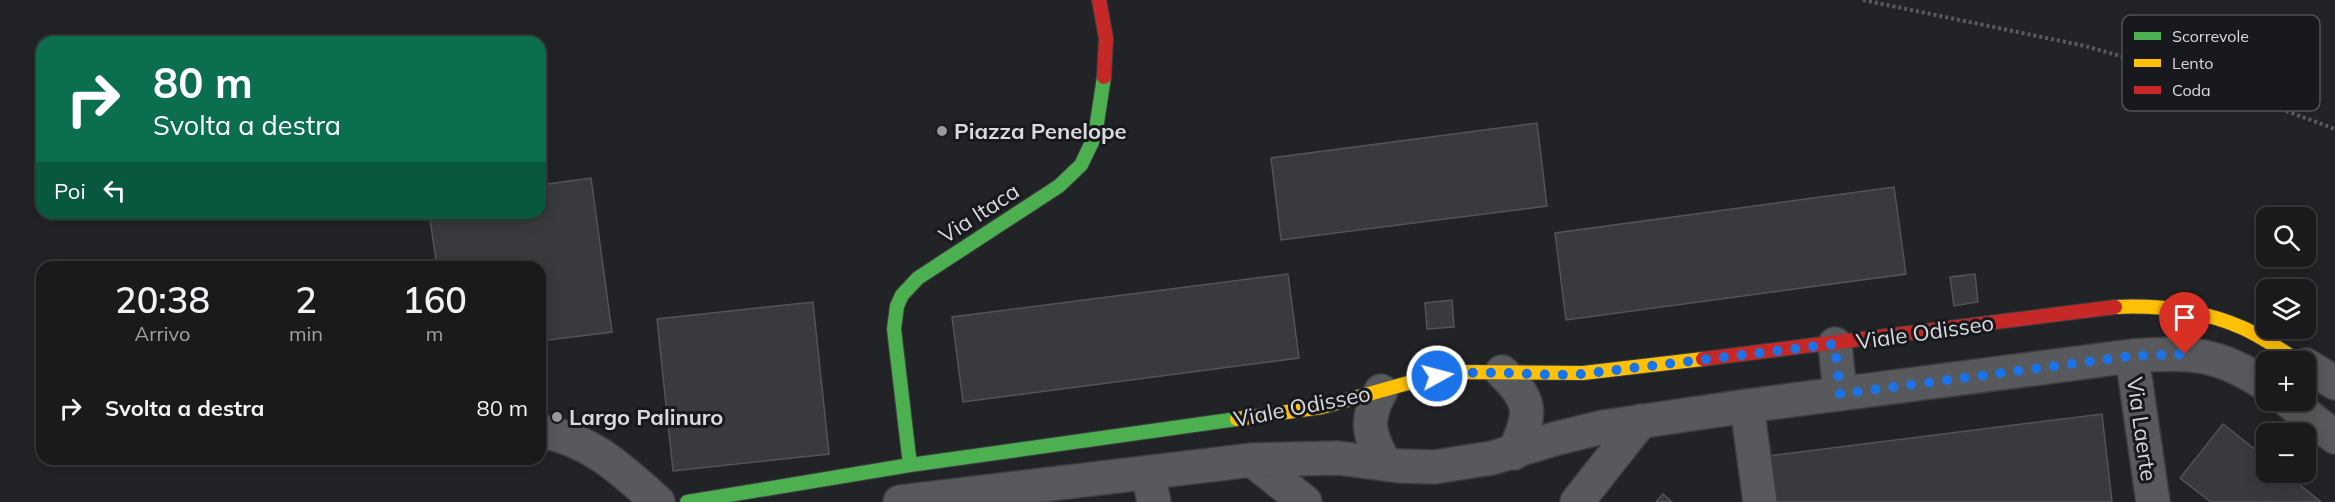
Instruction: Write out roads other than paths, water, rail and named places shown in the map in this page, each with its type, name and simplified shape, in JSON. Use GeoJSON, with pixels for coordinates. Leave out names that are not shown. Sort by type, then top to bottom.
{"type":"FeatureCollection","features":[{"type":"Feature","properties":{"kind":"street","name":"Via Itaca"},"geometry":{"type":"LineString","coordinates":[[910,465],[894,329],[897,306],[902,295],[918,278],[1059,186],[1081,165],[1095,136],[1104,82],[1106,38],[1099,0]]}},
{"type":"Feature","properties":{"kind":"street","name":"Viale Odisseo"},"geometry":{"type":"LineString","coordinates":[[687,502],[910,465],[1322,407],[1365,397],[1414,380],[1450,374],[1478,371],[1548,375],[1582,374],[1835,344],[2108,307],[2150,306],[2219,319],[2245,329],[2282,351]]}},
{"type":"Feature","properties":{"kind":"street"},"geometry":{"type":"LineString","coordinates":[[1835,344],[1840,394]]}},
{"type":"Feature","properties":{"kind":"street","name":"Viale Odisseo"},"geometry":{"type":"LineString","coordinates":[[900,502],[1151,488],[1252,460],[1338,458],[1411,467],[1434,467],[1514,453],[1568,435],[1641,421],[1747,405],[2132,356],[2201,355],[2228,363],[2256,379]]}},
{"type":"Feature","properties":{"kind":"street","name":"Via Laerte"},"geometry":{"type":"LineString","coordinates":[[2132,356],[2153,502]]}},
{"type":"Feature","properties":{"kind":"street"},"geometry":{"type":"LineString","coordinates":[[2316,371],[2335,383]]}},
{"type":"Feature","properties":{"kind":"street"},"geometry":{"type":"LineString","coordinates":[[1502,372],[1524,397],[1527,410],[1526,423],[1514,453]]}},
{"type":"Feature","properties":{"kind":"street"},"geometry":{"type":"LineString","coordinates":[[1381,391],[1370,415],[1369,427],[1385,464]]}},
{"type":"Feature","properties":{"kind":"street"},"geometry":{"type":"LineString","coordinates":[[1747,405],[1760,502]]}},
{"type":"Feature","properties":{"kind":"street"},"geometry":{"type":"LineString","coordinates":[[2301,411],[2335,437]]}},
{"type":"Feature","properties":{"kind":"street"},"geometry":{"type":"LineString","coordinates":[[1577,502],[1641,421]]}},
{"type":"Feature","properties":{"kind":"street"},"geometry":{"type":"LineString","coordinates":[[546,432],[563,436],[594,449],[658,502]]}},
{"type":"Feature","properties":{"kind":"street"},"geometry":{"type":"LineString","coordinates":[[1252,460],[1305,502]]}},
{"type":"Feature","properties":{"kind":"place","name":"Piazza Penelope"},"geometry":{"type":"Point","coordinates":[942,131]}},
{"type":"Feature","properties":{"kind":"place","name":"Largo Palinuro"},"geometry":{"type":"Point","coordinates":[557,417]}}]}
